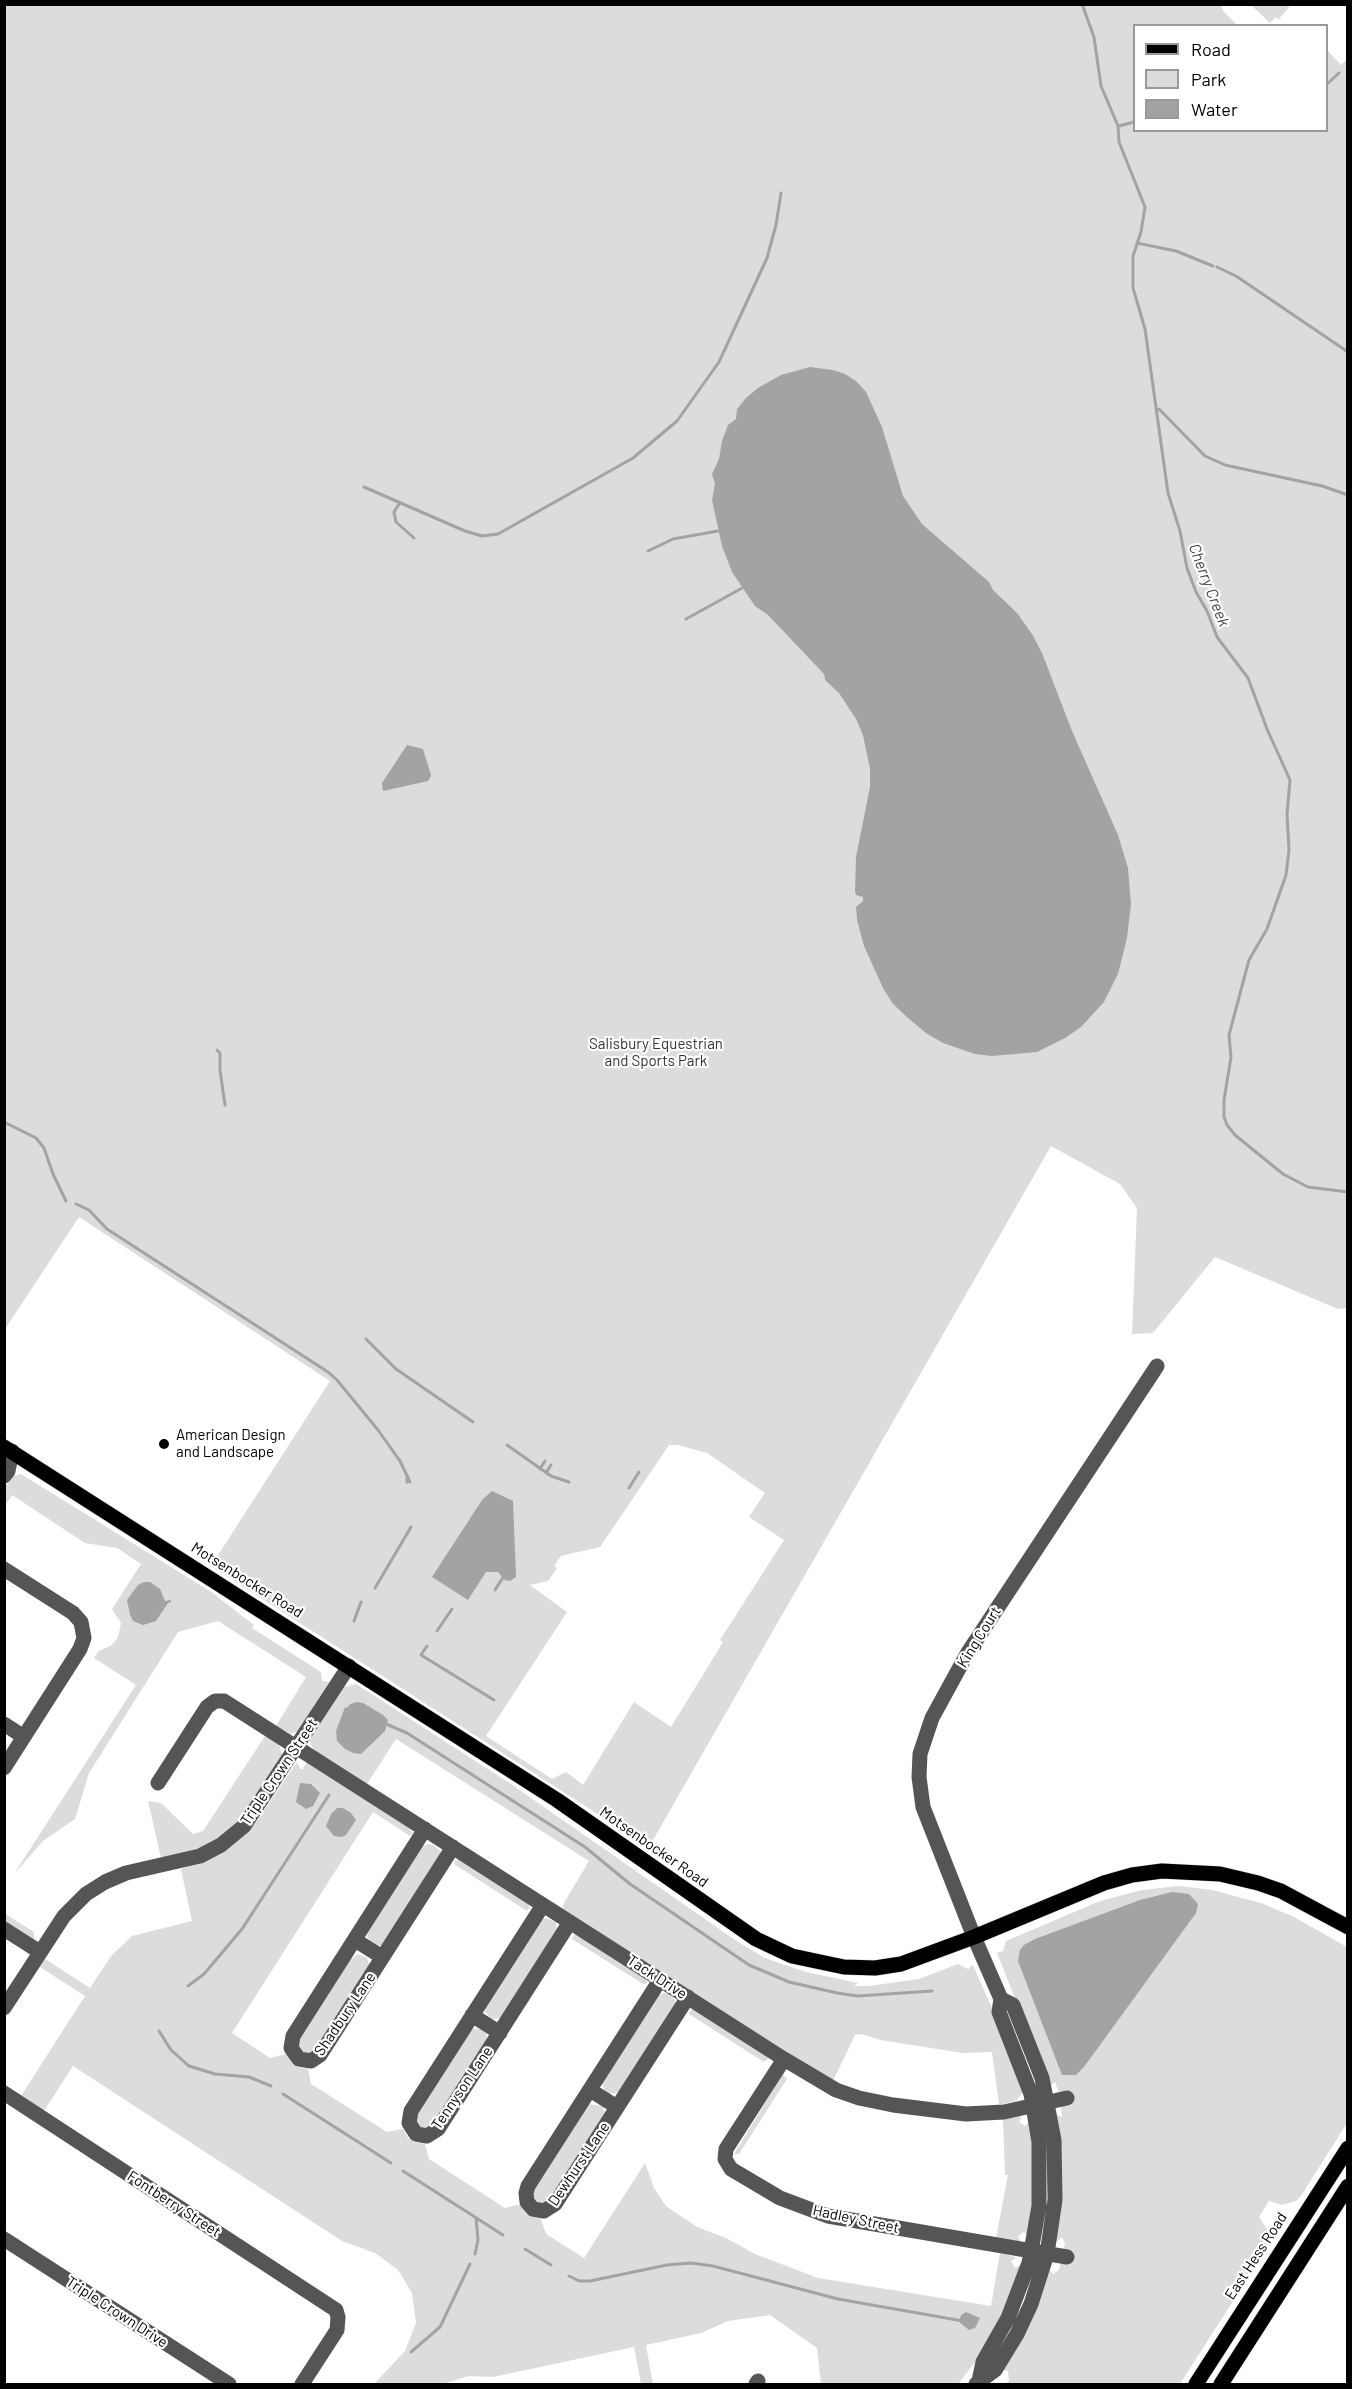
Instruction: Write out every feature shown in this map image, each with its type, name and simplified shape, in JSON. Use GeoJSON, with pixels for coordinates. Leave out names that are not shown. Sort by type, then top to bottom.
{"type":"FeatureCollection","features":[{"type":"Feature","properties":{"kind":"main road","name":"Motsenbocker Road"},"geometry":{"type":"LineString","coordinates":[[7,1452],[349,1666],[557,1800],[735,1925],[779,1951],[826,1965],[875,1968],[916,1959],[1104,1883],[1132,1875],[1162,1871],[1220,1874],[1258,1883],[1281,1892],[1347,1927]]}},
{"type":"Feature","properties":{"kind":"main road","name":"East Hess Road"},"geometry":{"type":"LineString","coordinates":[[1196,2385],[1347,2148]]}},
{"type":"Feature","properties":{"kind":"main road"},"geometry":{"type":"LineString","coordinates":[[1221,2385],[1347,2186]]}},
{"type":"Feature","properties":{"kind":"street","name":"King Court"},"geometry":{"type":"LineString","coordinates":[[974,1937],[923,1807],[918,1777],[923,1743],[932,1718],[967,1654],[1157,1366]]}},
{"type":"Feature","properties":{"kind":"street"},"geometry":{"type":"LineString","coordinates":[[4,1476],[8,1471],[7,1452]]}},
{"type":"Feature","properties":{"kind":"street"},"geometry":{"type":"LineString","coordinates":[[4,1569],[73,1613],[90,1628],[80,1649],[4,1768]]}},
{"type":"Feature","properties":{"kind":"street","name":"Triple Crown Street"},"geometry":{"type":"LineString","coordinates":[[4,2008],[69,1910],[93,1889],[126,1873],[200,1856],[228,1840],[249,1821],[349,1666]]}},
{"type":"Feature","properties":{"kind":"street","name":"Tack Drive"},"geometry":{"type":"LineString","coordinates":[[158,1784],[207,1707],[219,1700],[232,1706],[836,2090],[859,2098],[893,2105],[966,2114],[1004,2112],[1067,2098]]}},
{"type":"Feature","properties":{"kind":"street"},"geometry":{"type":"LineString","coordinates":[[4,1724],[24,1737]]}},
{"type":"Feature","properties":{"kind":"street","name":"Shadbury Lane"},"geometry":{"type":"LineString","coordinates":[[425,1829],[293,2036],[291,2048],[299,2059],[311,2061],[321,2055],[453,1847]]}},
{"type":"Feature","properties":{"kind":"street","name":"Tennyson Lane"},"geometry":{"type":"LineString","coordinates":[[543,1905],[411,2111],[409,2123],[416,2134],[427,2136],[438,2129],[570,1922]]}},
{"type":"Feature","properties":{"kind":"street"},"geometry":{"type":"LineString","coordinates":[[4,1929],[40,1952]]}},
{"type":"Feature","properties":{"kind":"street"},"geometry":{"type":"LineString","coordinates":[[974,1937],[1001,1999],[1013,2005],[1038,2066],[1041,2104],[1054,2140],[1056,2170],[1053,2218],[1039,2252],[1035,2293],[1017,2334],[995,2370],[980,2383]]}},
{"type":"Feature","properties":{"kind":"street"},"geometry":{"type":"LineString","coordinates":[[355,1940],[382,1957]]}},
{"type":"Feature","properties":{"kind":"street","name":"Dewhurst Lane"},"geometry":{"type":"LineString","coordinates":[[660,1980],[528,2186],[527,2202],[533,2209],[544,2211],[555,2204],[688,1997]]}},
{"type":"Feature","properties":{"kind":"street"},"geometry":{"type":"LineString","coordinates":[[472,2015],[500,2032]]}},
{"type":"Feature","properties":{"kind":"street","name":"Hadley Street"},"geometry":{"type":"LineString","coordinates":[[784,2059],[720,2161],[729,2168],[789,2202],[819,2213],[853,2221],[1067,2257]]}},
{"type":"Feature","properties":{"kind":"street"},"geometry":{"type":"LineString","coordinates":[[590,2090],[617,2107]]}},
{"type":"Feature","properties":{"kind":"street","name":"Fontberry Street"},"geometry":{"type":"LineString","coordinates":[[4,2093],[336,2310],[343,2317],[302,2385]]}},
{"type":"Feature","properties":{"kind":"street","name":"Triple Crown Drive"},"geometry":{"type":"LineString","coordinates":[[4,2239],[229,2385]]}},
{"type":"Feature","properties":{"kind":"green space","name":"Salisbury Equestrian and Sports Park"},"geometry":{"type":"Polygon","coordinates":[[[5,5],[1221,5],[1223,11],[1236,24],[1133,24],[1133,132],[1328,132],[1328,51],[1341,65],[1347,59],[1347,1308],[1338,1309],[1215,1257],[1153,1333],[1132,1334],[1137,1208],[1120,1184],[1051,1146],[649,1847],[211,1566],[330,1381],[79,1217],[5,1329],[5,5]],[[669,1445],[600,1547],[561,1556],[554,1566],[557,1568],[548,1581],[530,1585],[567,1612],[486,1736],[552,1779],[566,1772],[583,1785],[634,1702],[671,1727],[723,1642],[720,1640],[784,1540],[749,1517],[765,1493],[707,1453],[678,1445],[669,1445]]]}},
{"type":"Feature","properties":{"kind":"green space"},"geometry":{"type":"Polygon","coordinates":[[[1251,5],[1291,5],[1278,20],[1276,17],[1270,23],[1251,5]]]}},
{"type":"Feature","properties":{"kind":"green space"},"geometry":{"type":"Polygon","coordinates":[[[21,1474],[210,1591],[254,1625],[252,1628],[321,1672],[322,1681],[329,1682],[297,1732],[290,1734],[276,1726],[306,1677],[218,1621],[178,1632],[89,1773],[75,1819],[43,1841],[14,1874],[136,1685],[94,1658],[99,1651],[112,1645],[118,1637],[121,1623],[112,1609],[141,1564],[117,1548],[85,1543],[12,1495],[5,1506],[5,1487],[13,1476],[21,1474]]]}},
{"type":"Feature","properties":{"kind":"green space"},"geometry":{"type":"Polygon","coordinates":[[[356,1684],[508,1782],[738,1942],[765,1958],[806,1972],[858,1983],[854,1986],[919,1979],[958,1964],[968,1969],[973,1965],[1004,2035],[1023,2092],[1016,2101],[999,2105],[992,2052],[963,2053],[880,2040],[862,2034],[855,2035],[833,2081],[562,1909],[589,1861],[396,1739],[367,1784],[314,1750],[309,1740],[311,1736],[344,1687],[356,1684]]]}},
{"type":"Feature","properties":{"kind":"green space"},"geometry":{"type":"Polygon","coordinates":[[[265,1736],[279,1744],[282,1755],[240,1820],[215,1841],[195,1850],[161,1858],[148,1801],[161,1803],[193,1834],[203,1831],[265,1736]]]}},
{"type":"Feature","properties":{"kind":"green space"},"geometry":{"type":"Polygon","coordinates":[[[297,1762],[300,1769],[303,1769],[306,1762],[409,1828],[413,1833],[410,1836],[373,1812],[232,2033],[270,2058],[286,2054],[297,2067],[308,2069],[311,2084],[387,2132],[403,2129],[408,2138],[425,2144],[429,2159],[505,2208],[520,2204],[526,2214],[541,2219],[546,2234],[584,2258],[645,2163],[654,2188],[666,2206],[697,2227],[726,2238],[755,2254],[818,2278],[991,2306],[1000,2253],[1012,2256],[1016,2258],[1011,2261],[1015,2268],[1020,2265],[1014,2292],[980,2356],[958,2384],[821,2384],[817,2348],[770,2315],[728,2321],[701,2333],[646,2345],[653,2384],[641,2384],[634,2347],[493,2377],[469,2376],[443,2384],[374,2384],[405,2351],[416,2323],[412,2293],[398,2270],[375,2253],[342,2241],[73,2066],[44,2111],[21,2096],[85,1996],[40,1967],[45,1959],[90,1988],[111,1956],[132,1936],[192,1921],[181,1869],[221,1853],[245,1835],[297,1762]]]}},
{"type":"Feature","properties":{"kind":"green space"},"geometry":{"type":"Polygon","coordinates":[[[428,1844],[434,1845],[440,1851],[440,1860],[384,1945],[376,1946],[370,1943],[367,1935],[369,1929],[421,1847],[428,1844]]]}},
{"type":"Feature","properties":{"kind":"green space"},"geometry":{"type":"Polygon","coordinates":[[[455,1860],[460,1860],[528,1903],[530,1907],[527,1911],[454,1864],[455,1860]]]}},
{"type":"Feature","properties":{"kind":"green space"},"geometry":{"type":"Polygon","coordinates":[[[1179,1886],[1212,1890],[1261,1903],[1294,1917],[1347,1947],[1347,2123],[1296,2201],[1282,2205],[1269,2201],[1259,2217],[1268,2231],[1269,2239],[1265,2251],[1180,2384],[1004,2384],[1009,2381],[1008,2371],[1002,2370],[1049,2269],[1053,2274],[1059,2270],[1065,2243],[1062,2238],[1057,2241],[1056,2238],[1057,2115],[1062,2117],[1059,2093],[1055,2082],[1050,2086],[997,1953],[1003,1951],[1006,1941],[1100,1901],[1142,1890],[1179,1886]]]}},
{"type":"Feature","properties":{"kind":"green space"},"geometry":{"type":"Polygon","coordinates":[[[4,1913],[34,1932],[34,1939],[5,1921],[4,1913]]]}},
{"type":"Feature","properties":{"kind":"green space"},"geometry":{"type":"Polygon","coordinates":[[[546,1918],[556,1922],[557,1933],[502,2018],[492,2019],[485,2012],[485,2008],[539,1921],[546,1918]]]}},
{"type":"Feature","properties":{"kind":"green space"},"geometry":{"type":"Polygon","coordinates":[[[574,1935],[578,1935],[644,1978],[648,1983],[643,1984],[572,1939],[574,1935]]]}},
{"type":"Feature","properties":{"kind":"green space"},"geometry":{"type":"Polygon","coordinates":[[[358,1954],[367,1958],[370,1966],[313,2055],[299,2051],[297,2042],[349,1960],[358,1954]]]}},
{"type":"Feature","properties":{"kind":"green space"},"geometry":{"type":"Polygon","coordinates":[[[668,1993],[675,2000],[675,2008],[621,2092],[609,2094],[604,2090],[602,2081],[656,1996],[668,1993]]]}},
{"type":"Feature","properties":{"kind":"green space"},"geometry":{"type":"Polygon","coordinates":[[[691,2010],[695,2010],[769,2058],[764,2062],[689,2014],[691,2010]]]}},
{"type":"Feature","properties":{"kind":"green space"},"geometry":{"type":"Polygon","coordinates":[[[471,2029],[485,2031],[488,2040],[435,2125],[422,2130],[417,2125],[415,2114],[471,2029]]]}},
{"type":"Feature","properties":{"kind":"green space"},"geometry":{"type":"Polygon","coordinates":[[[783,2074],[787,2079],[739,2154],[734,2154],[783,2074]]]}},
{"type":"Feature","properties":{"kind":"green space"},"geometry":{"type":"Polygon","coordinates":[[[589,2104],[602,2106],[605,2113],[551,2202],[539,2204],[533,2199],[532,2192],[589,2104]]]}},
{"type":"Feature","properties":{"kind":"green space"},"geometry":{"type":"Polygon","coordinates":[[[1022,2117],[1019,2122],[1025,2126],[1029,2122],[1032,2126],[1036,2178],[1028,2236],[1024,2232],[1018,2236],[1020,2241],[996,2238],[1008,2175],[1005,2175],[1003,2119],[1022,2117]]]}},
{"type":"Feature","properties":{"kind":"water"},"geometry":{"type":"Polygon","coordinates":[[[810,367],[845,374],[856,381],[866,392],[882,427],[903,496],[922,524],[989,582],[993,590],[1017,613],[1032,634],[1118,835],[1128,868],[1131,904],[1127,938],[1118,974],[1104,1002],[1081,1027],[1037,1052],[992,1056],[975,1054],[943,1043],[908,1018],[893,1004],[883,988],[864,946],[857,920],[856,907],[863,901],[863,897],[856,895],[855,891],[856,857],[870,787],[870,769],[863,735],[856,719],[839,693],[825,680],[824,674],[768,615],[755,606],[732,572],[722,546],[712,500],[715,484],[712,474],[719,459],[728,425],[736,419],[737,409],[758,388],[781,375],[810,367]]]}},
{"type":"Feature","properties":{"kind":"water"},"geometry":{"type":"Polygon","coordinates":[[[407,745],[423,749],[430,778],[428,781],[383,791],[382,783],[407,745]]]}},
{"type":"Feature","properties":{"kind":"water"},"geometry":{"type":"Polygon","coordinates":[[[492,1491],[513,1501],[516,1577],[510,1581],[505,1580],[498,1572],[486,1572],[468,1600],[432,1577],[482,1500],[492,1491]]]}},
{"type":"Feature","properties":{"kind":"water"},"geometry":{"type":"Polygon","coordinates":[[[150,1582],[160,1589],[165,1601],[171,1600],[171,1602],[156,1621],[143,1625],[133,1621],[127,1600],[138,1585],[150,1582]]]}},
{"type":"Feature","properties":{"kind":"water"},"geometry":{"type":"Polygon","coordinates":[[[357,1702],[363,1703],[388,1720],[385,1731],[361,1754],[345,1749],[337,1741],[336,1731],[345,1707],[357,1702]]]}},
{"type":"Feature","properties":{"kind":"water"},"geometry":{"type":"Polygon","coordinates":[[[300,1783],[311,1784],[320,1793],[313,1806],[306,1809],[296,1802],[300,1783]]]}},
{"type":"Feature","properties":{"kind":"water"},"geometry":{"type":"Polygon","coordinates":[[[337,1808],[343,1808],[351,1813],[356,1820],[346,1835],[342,1837],[334,1836],[326,1826],[331,1814],[337,1808]]]}},
{"type":"Feature","properties":{"kind":"water"},"geometry":{"type":"Polygon","coordinates":[[[1172,1892],[1189,1894],[1198,1904],[1196,1913],[1084,2067],[1076,2075],[1062,2075],[1018,1961],[1020,1950],[1035,1939],[1140,1900],[1172,1892]]]}},
{"type":"Feature","properties":{"kind":"water"},"geometry":{"type":"Polygon","coordinates":[[[966,2312],[980,2318],[975,2328],[969,2330],[959,2322],[961,2315],[966,2312]]]}},
{"type":"Feature","properties":{"kind":"waterway","name":"Cherry Creek"},"geometry":{"type":"LineString","coordinates":[[1082,4],[1094,37],[1101,86],[1118,126],[1119,142],[1145,207],[1141,232],[1133,256],[1133,288],[1145,329],[1168,493],[1180,531],[1187,568],[1217,637],[1248,678],[1267,729],[1290,780],[1287,814],[1289,850],[1286,875],[1267,929],[1249,960],[1229,1035],[1231,1057],[1224,1100],[1224,1117],[1235,1135],[1283,1174],[1308,1187],[1348,1192]]}},
{"type":"Feature","properties":{"kind":"waterway"},"geometry":{"type":"LineString","coordinates":[[1328,83],[1339,73]]}},
{"type":"Feature","properties":{"kind":"waterway"},"geometry":{"type":"LineString","coordinates":[[1119,126],[1133,122]]}},
{"type":"Feature","properties":{"kind":"waterway"},"geometry":{"type":"LineString","coordinates":[[364,487],[465,531],[482,536],[498,534],[633,458],[677,421],[719,362],[767,258],[776,225],[781,193]]}},
{"type":"Feature","properties":{"kind":"waterway"},"geometry":{"type":"LineString","coordinates":[[1137,243],[1176,251],[1213,266]]}},
{"type":"Feature","properties":{"kind":"waterway"},"geometry":{"type":"LineString","coordinates":[[1217,267],[1236,276],[1348,352]]}},
{"type":"Feature","properties":{"kind":"waterway"},"geometry":{"type":"LineString","coordinates":[[1159,409],[1205,456],[1225,465],[1322,486],[1348,495]]}},
{"type":"Feature","properties":{"kind":"waterway"},"geometry":{"type":"LineString","coordinates":[[399,504],[394,512],[396,522],[414,538]]}},
{"type":"Feature","properties":{"kind":"waterway"},"geometry":{"type":"LineString","coordinates":[[648,551],[673,539],[718,531]]}},
{"type":"Feature","properties":{"kind":"waterway"},"geometry":{"type":"LineString","coordinates":[[686,619],[744,587]]}},
{"type":"Feature","properties":{"kind":"waterway"},"geometry":{"type":"LineString","coordinates":[[217,1050],[220,1053],[225,1105]]}},
{"type":"Feature","properties":{"kind":"waterway"},"geometry":{"type":"LineString","coordinates":[[4,1122],[36,1138],[44,1148],[66,1201]]}},
{"type":"Feature","properties":{"kind":"waterway"},"geometry":{"type":"LineString","coordinates":[[76,1204],[89,1210],[107,1229],[328,1372],[378,1430],[400,1461],[410,1482]]}},
{"type":"Feature","properties":{"kind":"waterway"},"geometry":{"type":"LineString","coordinates":[[366,1339],[396,1369],[473,1422]]}},
{"type":"Feature","properties":{"kind":"waterway"},"geometry":{"type":"LineString","coordinates":[[507,1445],[551,1476],[569,1482]]}},
{"type":"Feature","properties":{"kind":"waterway"},"geometry":{"type":"LineString","coordinates":[[540,1469],[545,1461]]}},
{"type":"Feature","properties":{"kind":"waterway"},"geometry":{"type":"LineString","coordinates":[[546,1473],[551,1465]]}},
{"type":"Feature","properties":{"kind":"waterway"},"geometry":{"type":"LineString","coordinates":[[629,1488],[639,1472]]}},
{"type":"Feature","properties":{"kind":"waterway"},"geometry":{"type":"LineString","coordinates":[[407,1475],[407,1482]]}},
{"type":"Feature","properties":{"kind":"waterway"},"geometry":{"type":"LineString","coordinates":[[375,1588],[411,1527]]}},
{"type":"Feature","properties":{"kind":"waterway"},"geometry":{"type":"LineString","coordinates":[[495,1590],[504,1576]]}},
{"type":"Feature","properties":{"kind":"waterway"},"geometry":{"type":"LineString","coordinates":[[354,1621],[361,1602]]}},
{"type":"Feature","properties":{"kind":"waterway"},"geometry":{"type":"LineString","coordinates":[[437,1631],[452,1609]]}},
{"type":"Feature","properties":{"kind":"waterway"},"geometry":{"type":"LineString","coordinates":[[427,1646],[421,1655],[494,1700]]}},
{"type":"Feature","properties":{"kind":"waterway"},"geometry":{"type":"LineString","coordinates":[[386,1724],[407,1733],[585,1847],[630,1884],[749,1965],[789,1982],[858,1996],[932,1991]]}},
{"type":"Feature","properties":{"kind":"waterway"},"geometry":{"type":"LineString","coordinates":[[188,1986],[204,1974],[242,1929],[329,1795]]}},
{"type":"Feature","properties":{"kind":"waterway"},"geometry":{"type":"LineString","coordinates":[[159,2031],[171,2050],[189,2066],[215,2074],[249,2077],[271,2086]]}},
{"type":"Feature","properties":{"kind":"waterway"},"geometry":{"type":"LineString","coordinates":[[283,2094],[391,2163]]}},
{"type":"Feature","properties":{"kind":"waterway"},"geometry":{"type":"LineString","coordinates":[[403,2171],[503,2235]]}},
{"type":"Feature","properties":{"kind":"waterway"},"geometry":{"type":"LineString","coordinates":[[475,2254],[478,2240],[476,2218]]}},
{"type":"Feature","properties":{"kind":"waterway"},"geometry":{"type":"LineString","coordinates":[[525,2249],[551,2265]]}},
{"type":"Feature","properties":{"kind":"waterway"},"geometry":{"type":"LineString","coordinates":[[569,2276],[579,2281],[590,2281],[667,2265],[691,2263],[713,2266],[838,2299],[963,2321]]}},
{"type":"Feature","properties":{"kind":"waterway"},"geometry":{"type":"LineString","coordinates":[[411,2352],[440,2327],[470,2264]]}},
{"type":"Feature","properties":{"kind":"place","name":"American Design and Landscape"},"geometry":{"type":"Point","coordinates":[164,1444]}}]}
